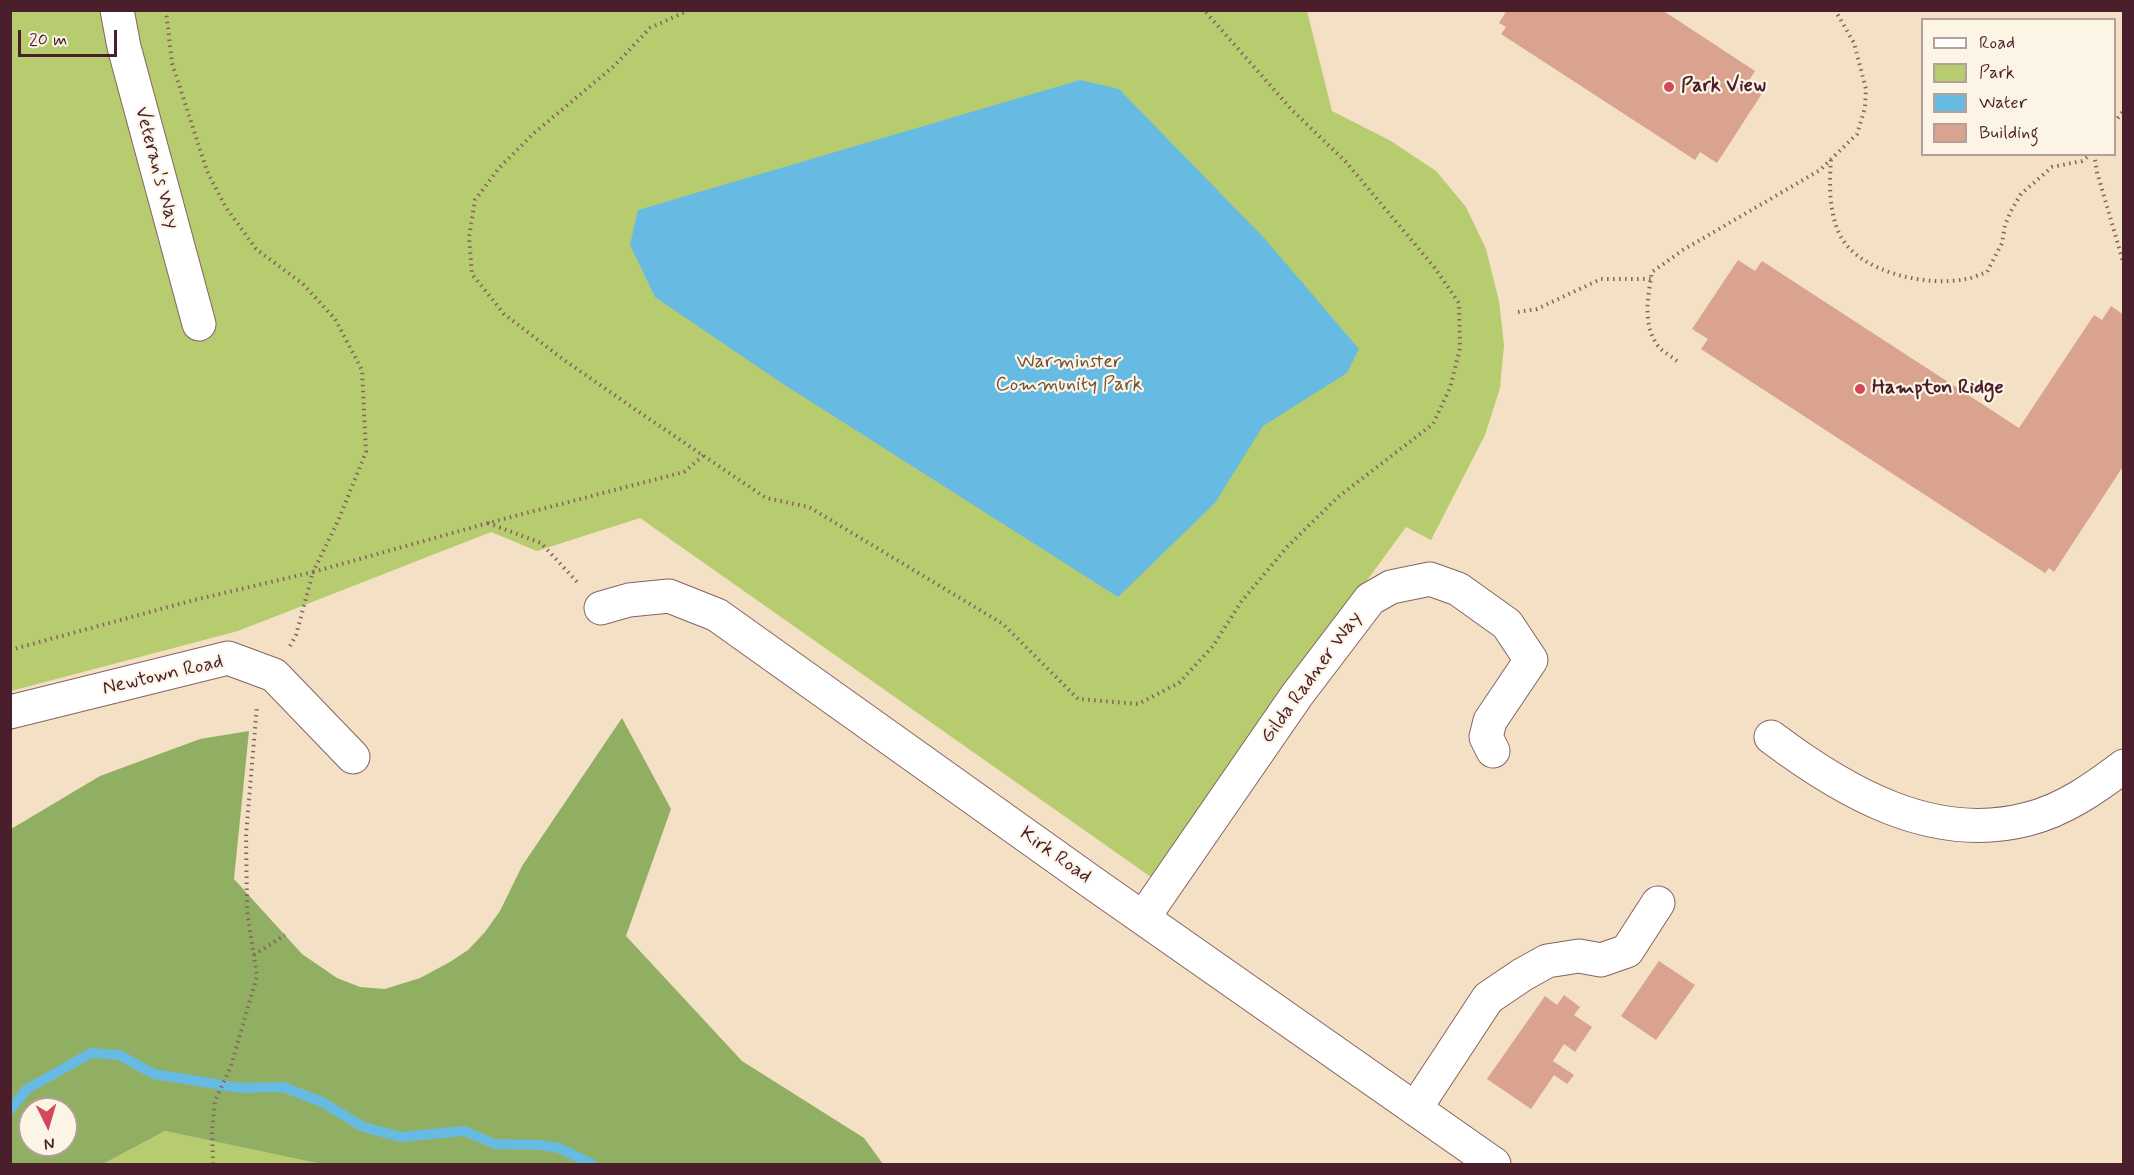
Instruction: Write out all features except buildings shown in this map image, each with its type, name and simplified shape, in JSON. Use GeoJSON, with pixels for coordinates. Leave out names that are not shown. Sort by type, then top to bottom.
{"type":"FeatureCollection","features":[{"type":"Feature","properties":{"kind":"street","name":"Veteran's Way"},"geometry":{"type":"LineString","coordinates":[[117,10],[124,47],[199,324]]}},
{"type":"Feature","properties":{"kind":"street","name":"Gilda Radner Way"},"geometry":{"type":"LineString","coordinates":[[1143,918],[1297,695],[1370,599],[1391,587],[1430,579],[1458,589],[1507,624],[1531,660],[1490,721],[1486,736],[1493,752]]}},
{"type":"Feature","properties":{"kind":"street","name":"Kirk Road"},"geometry":{"type":"LineString","coordinates":[[601,608],[629,600],[669,596],[717,615],[1494,1164]]}},
{"type":"Feature","properties":{"kind":"street","name":"Newtown Road"},"geometry":{"type":"LineString","coordinates":[[10,712],[228,658],[274,675],[353,757]]}},
{"type":"Feature","properties":{"kind":"street"},"geometry":{"type":"LineString","coordinates":[[1772,737],[1808,765],[1848,790],[1919,818],[1962,825],[1996,824],[2028,819],[2060,807],[2097,787],[2124,766]]}},
{"type":"Feature","properties":{"kind":"street"},"geometry":{"type":"LineString","coordinates":[[1415,1109],[1488,998],[1547,961],[1579,956],[1601,960],[1627,951],[1658,903]]}},
{"type":"Feature","properties":{"kind":"path"},"geometry":{"type":"LineString","coordinates":[[166,10],[172,63],[207,171],[225,206],[256,249],[303,284],[335,319],[362,370],[366,452],[338,521],[313,572],[296,635],[257,704],[246,836],[247,911],[257,976],[231,1066],[214,1101],[213,1164]]}},
{"type":"Feature","properties":{"kind":"path"},"geometry":{"type":"LineString","coordinates":[[689,10],[650,28],[614,66],[533,134],[499,168],[475,200],[469,237],[472,274],[504,314],[601,386],[766,498],[809,507],[1003,624],[1078,699],[1138,704],[1179,682],[1213,646],[1241,602],[1287,547],[1338,497],[1433,424],[1450,388],[1460,348],[1459,303],[1434,267],[1346,162],[1292,110],[1204,10]]}},
{"type":"Feature","properties":{"kind":"path"},"geometry":{"type":"LineString","coordinates":[[1677,361],[1659,347],[1650,332],[1647,304],[1652,272],[1683,250],[1820,170],[1857,134],[1865,108],[1866,89],[1854,43],[1835,10]]}},
{"type":"Feature","properties":{"kind":"path"},"geometry":{"type":"LineString","coordinates":[[2052,10],[2075,10]]}},
{"type":"Feature","properties":{"kind":"path"},"geometry":{"type":"LineString","coordinates":[[1831,159],[1829,184],[1834,217],[1841,237],[1852,252],[1881,270],[1914,278],[1944,281],[1965,280],[1987,272],[2002,243],[2005,225],[2011,211],[2021,194],[2052,167],[2082,161],[2089,156]]}},
{"type":"Feature","properties":{"kind":"path"},"geometry":{"type":"LineString","coordinates":[[2093,156],[2124,265]]}},
{"type":"Feature","properties":{"kind":"path"},"geometry":{"type":"LineString","coordinates":[[1518,312],[1537,309],[1601,279],[1651,279]]}},
{"type":"Feature","properties":{"kind":"path"},"geometry":{"type":"LineString","coordinates":[[10,650],[194,600],[313,572],[684,472],[704,455]]}},
{"type":"Feature","properties":{"kind":"path"},"geometry":{"type":"LineString","coordinates":[[488,523],[541,543],[601,608]]}},
{"type":"Feature","properties":{"kind":"path"},"geometry":{"type":"LineString","coordinates":[[254,955],[285,935]]}},
{"type":"Feature","properties":{"kind":"green space","name":"Warminster Community Park"},"geometry":{"type":"Polygon","coordinates":[[[11,11],[1307,11],[1332,111],[1391,141],[1436,171],[1466,207],[1486,249],[1499,301],[1504,345],[1500,388],[1485,435],[1431,540],[1406,527],[1151,877],[640,518],[537,551],[491,532],[238,631],[11,691],[11,11]]]}},
{"type":"Feature","properties":{"kind":"green space"},"geometry":{"type":"Polygon","coordinates":[[[622,718],[671,809],[626,936],[742,1061],[864,1138],[883,1164],[321,1164],[165,1131],[103,1164],[11,1164],[11,829],[100,776],[200,739],[249,731],[234,879],[302,954],[337,978],[360,987],[385,989],[420,978],[450,962],[468,950],[500,911],[522,866],[622,718]]]}},
{"type":"Feature","properties":{"kind":"green space"},"geometry":{"type":"Polygon","coordinates":[[[165,1131],[321,1164],[103,1164],[165,1131]]]}},
{"type":"Feature","properties":{"kind":"water"},"geometry":{"type":"Polygon","coordinates":[[[1080,80],[1119,89],[1265,239],[1359,349],[1347,373],[1263,426],[1215,503],[1118,597],[780,382],[655,297],[630,245],[638,210],[1080,80]]]}},
{"type":"Feature","properties":{"kind":"waterway"},"geometry":{"type":"LineString","coordinates":[[10,1110],[27,1089],[91,1053],[119,1055],[154,1074],[240,1088],[283,1087],[322,1102],[363,1127],[401,1137],[464,1131],[495,1144],[540,1145],[559,1148],[592,1164]]}},
{"type":"Feature","properties":{"kind":"place","name":"Park View"},"geometry":{"type":"Point","coordinates":[1669,87]}},
{"type":"Feature","properties":{"kind":"place","name":"Hampton Ridge"},"geometry":{"type":"Point","coordinates":[1860,389]}}]}
